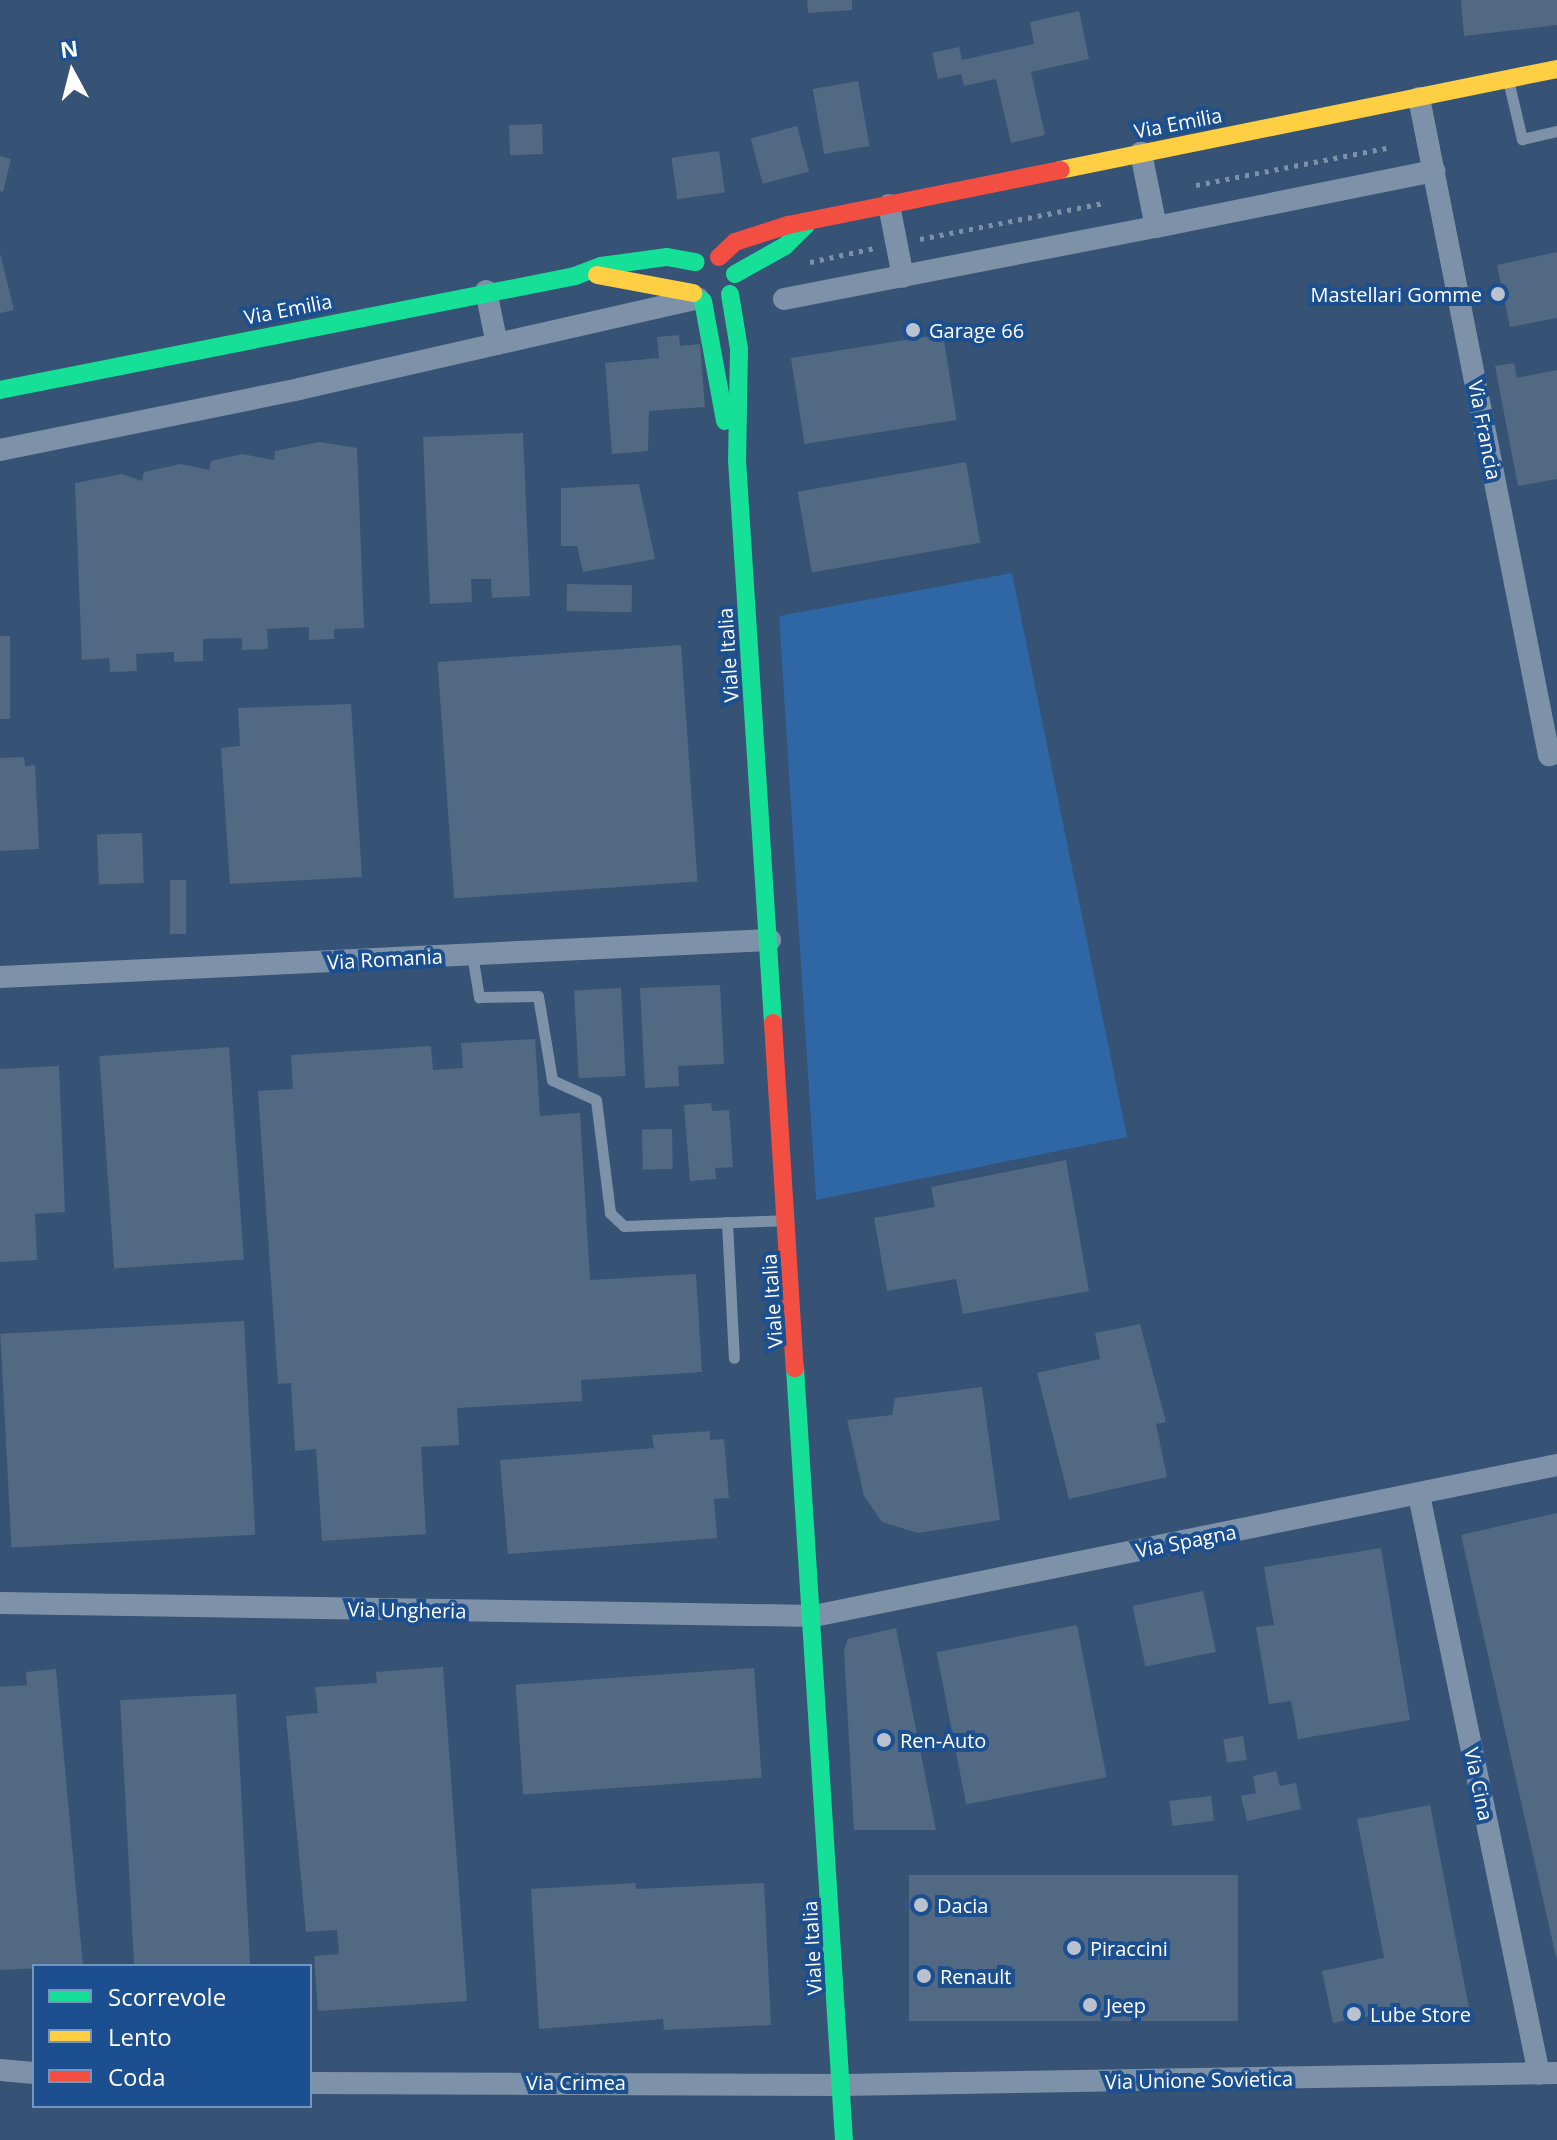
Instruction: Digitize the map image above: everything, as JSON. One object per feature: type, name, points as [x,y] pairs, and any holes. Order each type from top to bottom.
[{"type":"street","name":"Via Emilia","points":[[0,390],[585,273],[601,266],[667,257],[696,262],[719,257],[735,242],[807,223],[1557,69]]},
{"type":"street","name":"Via Francia","points":[[1419,98],[1549,755],[1557,753]]},
{"type":"street","points":[[1141,153],[1156,227]]},
{"type":"street","points":[[784,299],[1434,171]]},
{"type":"street","points":[[889,205],[903,277]]},
{"type":"street","points":[[730,294],[735,274],[785,246],[807,223]]},
{"type":"street","points":[[719,257],[735,274]]},
{"type":"street","points":[[0,450],[497,344],[698,297],[689,274],[696,262]]},
{"type":"street","name":"Via Emilia","points":[[585,273],[717,302],[730,294]]},
{"type":"street","points":[[486,291],[497,344]]},
{"type":"street","name":"Viale Italia","points":[[730,294],[739,349],[737,460],[789,1220],[844,2140]]},
{"type":"street","name":"Viale Italia","points":[[698,297],[737,460]]},
{"type":"street","name":"Via Romania","points":[[0,977],[770,940]]},
{"type":"street","name":"Via Spagna","points":[[814,1616],[1557,1465]]},
{"type":"street","name":"Via Cina","points":[[1419,1495],[1548,2074]]},
{"type":"street","name":"Via Ungheria","points":[[0,1603],[814,1616]]},
{"type":"street","points":[[0,2070],[32,2073]]},
{"type":"street","name":"Via Unione Sovietica","points":[[842,2085],[1548,2074]]},
{"type":"street","name":"Via Crimea","points":[[312,2083],[842,2085]]},
{"type":"lane","points":[[1508,79],[1522,139],[1557,131]]},
{"type":"lane","points":[[472,954],[479,997],[538,996],[552,1080],[596,1100],[610,1213],[624,1226],[789,1220]]},
{"type":"lane","points":[[727,1222],[734,1358]]},
{"type":"path","points":[[1196,185],[1386,148]]},
{"type":"path","points":[[915,240],[1104,203]]},
{"type":"shaded area","points":[[1012,573],[1127,1137],[816,1200],[779,616]]},
{"type":"building","points":[[807,0],[852,0],[852,10],[808,13]]},
{"type":"building","points":[[1461,0],[1557,0],[1557,25],[1464,36]]},
{"type":"building","points":[[1079,11],[1089,59],[1031,72],[1045,135],[1011,143],[996,79],[964,86],[961,74],[938,79],[932,53],[959,47],[962,60],[1034,44],[1030,22]]},
{"type":"building","points":[[858,81],[869,146],[824,154],[813,89]]},
{"type":"building","points":[[542,124],[543,154],[510,155],[509,125]]},
{"type":"building","points":[[797,126],[809,171],[763,184],[751,138]]},
{"type":"building","points":[[719,151],[725,193],[677,199],[671,158]]},
{"type":"building","points":[[0,156],[11,159],[3,192],[0,191]]},
{"type":"building","points":[[1557,252],[1557,318],[1510,327],[1497,265]]},
{"type":"building","points":[[0,253],[14,310],[0,313]]},
{"type":"building","points":[[943,334],[957,420],[805,444],[791,358]]},
{"type":"building","points":[[679,335],[680,346],[700,344],[705,407],[649,411],[648,451],[612,454],[605,363],[659,358],[657,337]]},
{"type":"building","points":[[1514,363],[1517,378],[1557,370],[1557,479],[1518,486],[1495,366]]},
{"type":"building","points":[[523,433],[530,596],[492,598],[491,579],[471,579],[472,602],[430,604],[423,437]]},
{"type":"building","points":[[319,442],[357,448],[364,628],[334,629],[334,639],[309,640],[309,627],[267,629],[268,649],[242,650],[242,638],[203,639],[203,661],[174,662],[174,652],[136,654],[137,671],[110,672],[109,658],[82,660],[75,483],[122,474],[142,481],[144,472],[181,464],[209,470],[211,461],[242,454],[274,460],[275,451]]},
{"type":"building","points":[[966,462],[980,543],[812,572],[798,492]]},
{"type":"building","points":[[639,484],[655,559],[583,572],[577,546],[561,546],[561,488]]},
{"type":"building","points":[[567,584],[632,585],[632,612],[567,611]]},
{"type":"building","points":[[0,636],[10,636],[10,719],[0,719]]},
{"type":"building","points":[[681,645],[698,881],[454,898],[438,662]]},
{"type":"building","points":[[351,704],[362,877],[230,884],[221,748],[240,746],[238,708]]},
{"type":"building","points":[[24,757],[25,766],[35,765],[39,849],[0,851],[0,758]]},
{"type":"building","points":[[142,833],[144,883],[99,885],[97,835]]},
{"type":"building","points":[[170,880],[186,880],[186,934],[170,934]]},
{"type":"building","points":[[720,985],[724,1064],[678,1066],[679,1086],[645,1088],[640,988]]},
{"type":"building","points":[[621,988],[626,1076],[579,1078],[574,990]]},
{"type":"building","points":[[535,1039],[540,1116],[580,1113],[590,1280],[696,1274],[702,1372],[581,1380],[582,1401],[457,1408],[459,1445],[421,1447],[426,1534],[322,1541],[316,1449],[295,1451],[291,1383],[278,1384],[258,1091],[293,1089],[291,1055],[431,1046],[433,1070],[463,1068],[461,1043]]},
{"type":"building","points":[[229,1047],[244,1259],[114,1269],[99,1056]]},
{"type":"building","points":[[59,1066],[65,1212],[35,1214],[37,1260],[0,1262],[0,1069]]},
{"type":"building","points":[[711,1103],[712,1111],[729,1110],[733,1167],[715,1168],[716,1179],[690,1181],[684,1105]]},
{"type":"building","points":[[672,1129],[673,1169],[643,1170],[642,1130]]},
{"type":"building","points":[[1066,1160],[1089,1291],[963,1314],[956,1279],[887,1291],[874,1218],[935,1207],[931,1187]]},
{"type":"building","points":[[244,1321],[255,1535],[12,1547],[0,1334]]},
{"type":"building","points":[[1140,1324],[1166,1422],[1156,1424],[1167,1477],[1069,1499],[1037,1373],[1100,1359],[1095,1333]]},
{"type":"building","points":[[982,1387],[1000,1520],[918,1533],[882,1522],[864,1496],[847,1420],[892,1415],[895,1398]]},
{"type":"building","points":[[710,1431],[710,1440],[724,1439],[729,1498],[714,1499],[717,1538],[508,1554],[500,1460],[654,1448],[652,1435]]},
{"type":"building","points":[[1557,1513],[1557,1957],[1556,1957],[1461,1535]]},
{"type":"building","points":[[1381,1548],[1410,1720],[1298,1739],[1291,1701],[1269,1704],[1256,1627],[1274,1625],[1264,1567]]},
{"type":"building","points":[[1203,1591],[1216,1652],[1145,1667],[1133,1606]]},
{"type":"building","points":[[1077,1625],[1107,1777],[966,1804],[937,1652]]},
{"type":"building","name":"Ren-Auto","points":[[896,1628],[936,1830],[854,1830],[844,1650],[848,1639]]},
{"type":"building","points":[[443,1667],[467,2001],[318,2011],[314,1956],[339,1954],[337,1930],[306,1932],[286,1716],[318,1713],[315,1687],[377,1683],[376,1672]]},
{"type":"building","points":[[754,1668],[762,1778],[523,1794],[516,1685]]},
{"type":"building","points":[[56,1669],[83,1964],[32,1964],[32,1968],[0,1970],[0,1687],[27,1685],[26,1672]]},
{"type":"building","points":[[236,1694],[250,1964],[134,1964],[120,1700]]},
{"type":"building","points":[[1243,1736],[1247,1760],[1227,1763],[1223,1739]]},
{"type":"building","points":[[1276,1771],[1280,1786],[1296,1783],[1301,1809],[1247,1821],[1241,1796],[1256,1793],[1253,1776]]},
{"type":"building","points":[[1211,1796],[1214,1821],[1172,1826],[1169,1801]]},
{"type":"building","points":[[1430,1805],[1470,2013],[1408,2026],[1405,2009],[1333,2023],[1322,1971],[1384,1958],[1357,1819]]},
{"type":"building","name":"Piraccini","points":[[909,1875],[1238,1875],[1238,2021],[909,2021]]},
{"type":"building","points":[[635,1883],[636,1889],[764,1883],[771,2025],[664,2030],[663,2019],[539,2029],[531,1889]]},
{"type":"traffic: fast","points":[[735,274],[785,246],[806,225]]},
{"type":"traffic: fast","points":[[0,390],[575,276],[601,266],[667,257],[696,262]]},
{"type":"traffic: fast","points":[[730,294],[739,349],[737,460],[773,1023]]},
{"type":"traffic: fast","points":[[703,301],[725,421]]},
{"type":"traffic: fast","points":[[795,1368],[844,2140]]},
{"type":"traffic: slow","points":[[1060,170],[1557,69]]},
{"type":"traffic: slow","points":[[597,275],[693,293]]},
{"type":"traffic: jam","points":[[719,257],[735,242],[788,225],[1060,170]]},
{"type":"traffic: jam","points":[[773,1023],[795,1368]]},
{"type":"place","name":"Mastellari Gomme","points":[[1498,294]]},
{"type":"place","name":"Garage 66","points":[[913,330]]},
{"type":"place","name":"Ren-Auto","points":[[884,1740]]},
{"type":"place","name":"Dacia","points":[[921,1905]]},
{"type":"place","name":"Piraccini","points":[[1074,1948]]},
{"type":"place","name":"Renault","points":[[924,1976]]},
{"type":"place","name":"Jeep","points":[[1090,2005]]},
{"type":"place","name":"Lube Store","points":[[1354,2014]]}]
